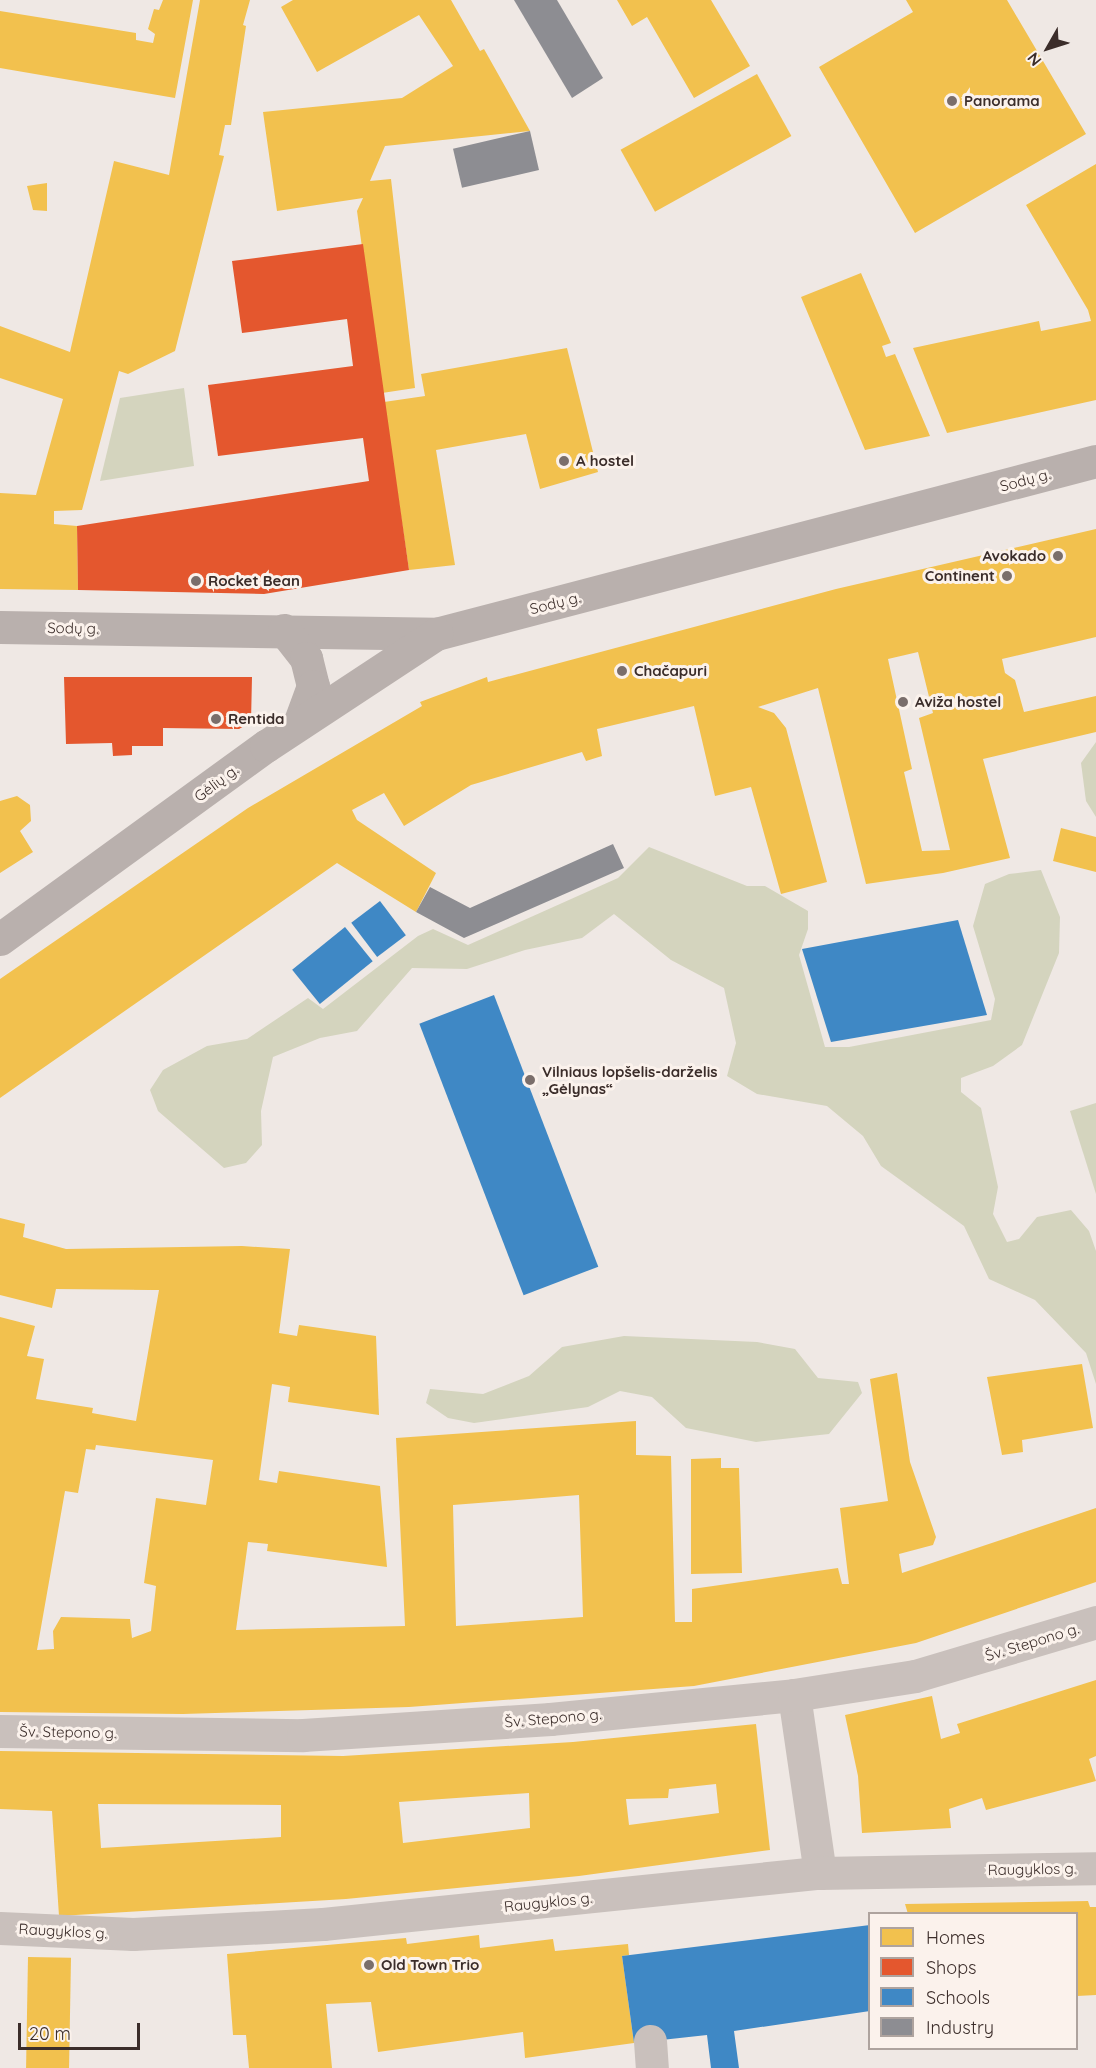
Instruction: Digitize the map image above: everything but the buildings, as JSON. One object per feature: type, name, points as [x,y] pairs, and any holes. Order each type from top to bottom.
[{"type":"main road","name":"Sodų g.","points":[[0,627],[436,633],[1096,461]]},
{"type":"main road","points":[[284,630],[306,658],[312,686],[299,724]]},
{"type":"main road","name":"Gėlių g.","points":[[0,939],[299,724],[436,633]]},
{"type":"street","name":"Šv. Stepono g.","points":[[0,1731],[303,1735],[550,1719],[794,1695],[915,1676],[1096,1622]]},
{"type":"street","points":[[794,1695],[820,1873]]},
{"type":"street","name":"Raugyklos g.","points":[[0,1928],[132,1934],[323,1924],[820,1873],[1096,1868]]},
{"type":"green space","points":[[184,388],[194,466],[100,481],[120,398]]},
{"type":"green space","points":[[1096,742],[1096,817],[1086,801],[1081,763]]},
{"type":"green space","points":[[649,847],[747,886],[765,886],[808,911],[808,929],[799,955],[825,1047],[849,1047],[991,1020],[995,999],[973,926],[985,884],[1009,874],[1041,870],[1060,917],[1059,953],[1022,1045],[993,1066],[961,1078],[961,1092],[981,1108],[998,1187],[993,1214],[1007,1242],[1019,1239],[1037,1217],[1071,1210],[1089,1231],[1096,1251],[1096,1384],[1086,1353],[1035,1300],[989,1279],[964,1226],[881,1166],[863,1136],[827,1106],[757,1094],[727,1076],[736,1043],[724,988],[671,960],[614,914],[582,938],[525,950],[467,969],[412,968],[357,1031],[320,1038],[273,1057],[261,1111],[262,1145],[246,1163],[224,1168],[158,1111],[150,1090],[163,1070],[207,1046],[247,1039],[308,998],[323,1009],[418,936],[433,929],[468,945],[618,878]]},
{"type":"green space","points":[[1096,1103],[1096,1194],[1070,1111]]},
{"type":"green space","points":[[624,1336],[757,1342],[795,1349],[818,1378],[858,1382],[862,1393],[829,1434],[756,1442],[686,1428],[652,1397],[620,1391],[588,1407],[474,1423],[448,1418],[426,1403],[430,1389],[483,1394],[529,1376],[562,1347]]},
{"type":"place","name":"Panorama","points":[[952,101]]},
{"type":"place","name":"A hostel","points":[[564,461]]},
{"type":"place","name":"Avokado","points":[[1058,556]]},
{"type":"place","name":"Continent","points":[[1007,576]]},
{"type":"place","name":"Rocket Bean","points":[[196,581]]},
{"type":"place","name":"Chačapuri","points":[[622,671]]},
{"type":"place","name":"Aviža hostel","points":[[903,702]]},
{"type":"place","name":"Rentida","points":[[216,719]]},
{"type":"place","name":"Vilniaus lopšelis-darželis „Gėlynas“","points":[[530,1080]]},
{"type":"place","name":"Old Town Trio","points":[[369,1965]]}]
